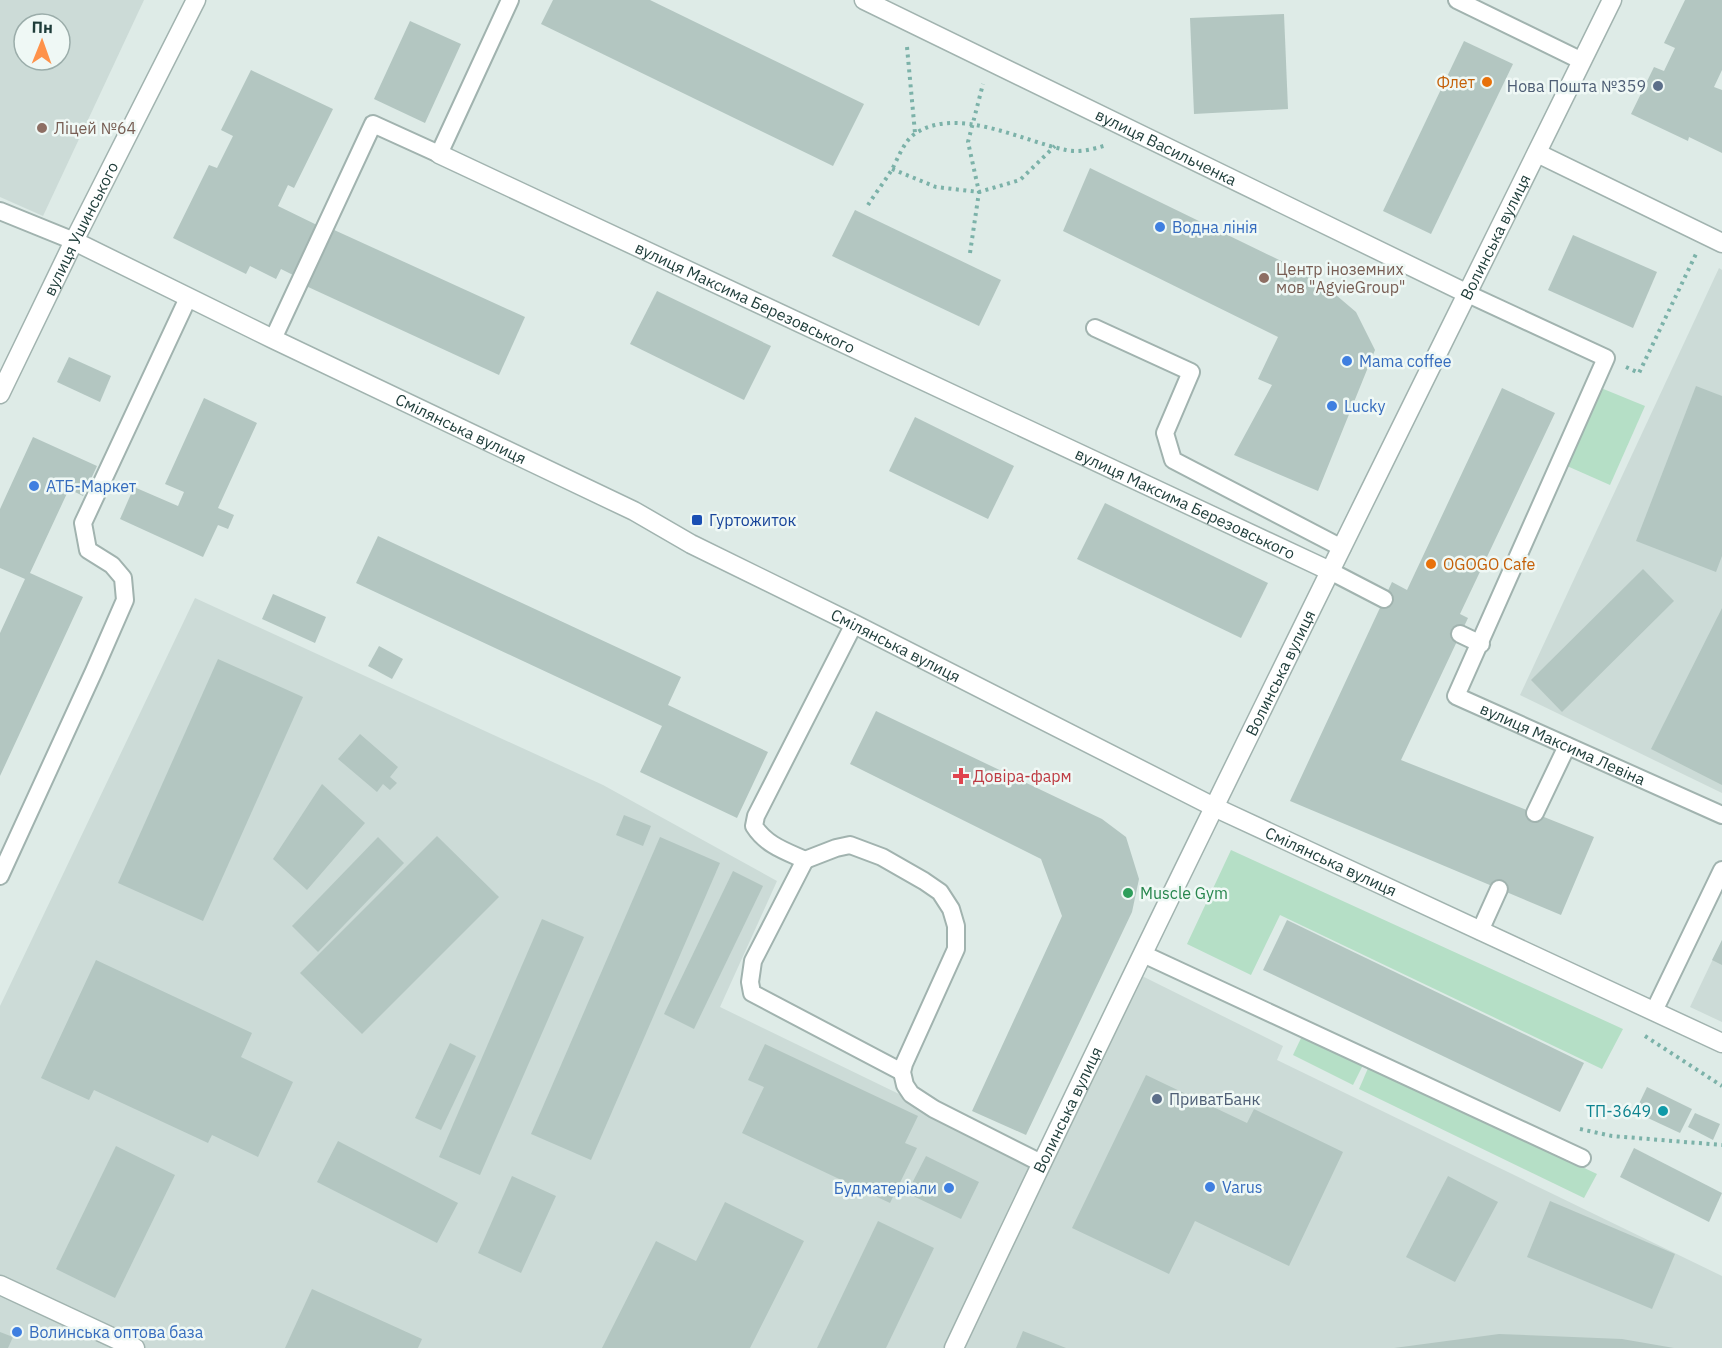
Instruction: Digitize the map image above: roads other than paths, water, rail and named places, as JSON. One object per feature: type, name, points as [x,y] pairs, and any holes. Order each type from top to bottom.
[{"type":"street","name":"вулиця Ушинського","points":[[0,394],[74,241],[196,0]]},
{"type":"street","name":"вулиця Васильченка","points":[[864,0],[1468,294]]},
{"type":"street","name":"Волинська вулиця","points":[[954,1348],[1214,807],[1612,0]]},
{"type":"street","points":[[1537,153],[1722,243]]},
{"type":"street","name":"вулиця Максима Березовського","points":[[439,154],[1330,572]]},
{"type":"street","name":"Смілянська вулиця","points":[[74,241],[273,339],[634,511],[691,544],[1214,807],[1722,1043]]},
{"type":"street","points":[[0,1285],[135,1348]]},
{"type":"lane","points":[[439,154],[510,0]]},
{"type":"lane","points":[[1457,0],[1582,61]]},
{"type":"lane","name":"вулиця Максима Березовського","points":[[273,339],[373,124],[439,154]]},
{"type":"lane","points":[[0,211],[74,241]]},
{"type":"lane","points":[[1460,634],[1481,644],[1606,358],[1468,294]]},
{"type":"lane","points":[[0,876],[125,600],[123,578],[112,565],[88,550],[83,523],[189,298]]},
{"type":"lane","points":[[1095,328],[1191,372],[1165,433],[1173,460],[1342,548]]},
{"type":"lane","points":[[1330,572],[1384,599]]},
{"type":"lane","points":[[805,860],[771,845],[754,826],[756,816],[854,624]]},
{"type":"lane","name":"вулиця Максима Левіна","points":[[1481,644],[1456,696],[1722,815]]},
{"type":"lane","points":[[1535,813],[1567,746]]},
{"type":"lane","points":[[902,1072],[752,993],[750,982],[753,961],[805,860],[836,848],[850,845],[882,857],[924,881],[940,892],[951,909],[956,926],[956,949],[913,1039],[902,1072],[905,1085],[911,1094],[934,1109],[1041,1163]]},
{"type":"lane","points":[[1654,1011],[1722,870]]},
{"type":"lane","points":[[1480,931],[1499,889]]},
{"type":"lane","points":[[1143,954],[1582,1158]]},
{"type":"place","name":"Флет","points":[[1487,82]]},
{"type":"place","name":"Нова Пошта №359","points":[[1658,86]]},
{"type":"place","name":"Ліцей №64","points":[[42,128]]},
{"type":"place","name":"Водна лінія","points":[[1160,227]]},
{"type":"place","name":"Центр іноземних мов \"AgvieGroup\"","points":[[1264,278]]},
{"type":"place","name":"Mama coffee","points":[[1347,361]]},
{"type":"place","name":"Lucky","points":[[1332,406]]},
{"type":"place","name":"АТБ-Маркет","points":[[34,486]]},
{"type":"place","name":"Гуртожиток","points":[[697,520]]},
{"type":"place","name":"OGOGO Cafe","points":[[1431,564]]},
{"type":"place","name":"Довіра-фарм","points":[[961,776]]},
{"type":"place","name":"Muscle Gym","points":[[1128,893]]},
{"type":"place","name":"ПриватБанк","points":[[1157,1099]]},
{"type":"place","name":"ТП-3649","points":[[1663,1111]]},
{"type":"place","name":"Varus","points":[[1210,1187]]},
{"type":"place","name":"Будматеріали","points":[[949,1188]]},
{"type":"place","name":"Волинська оптова база","points":[[17,1332]]}]
